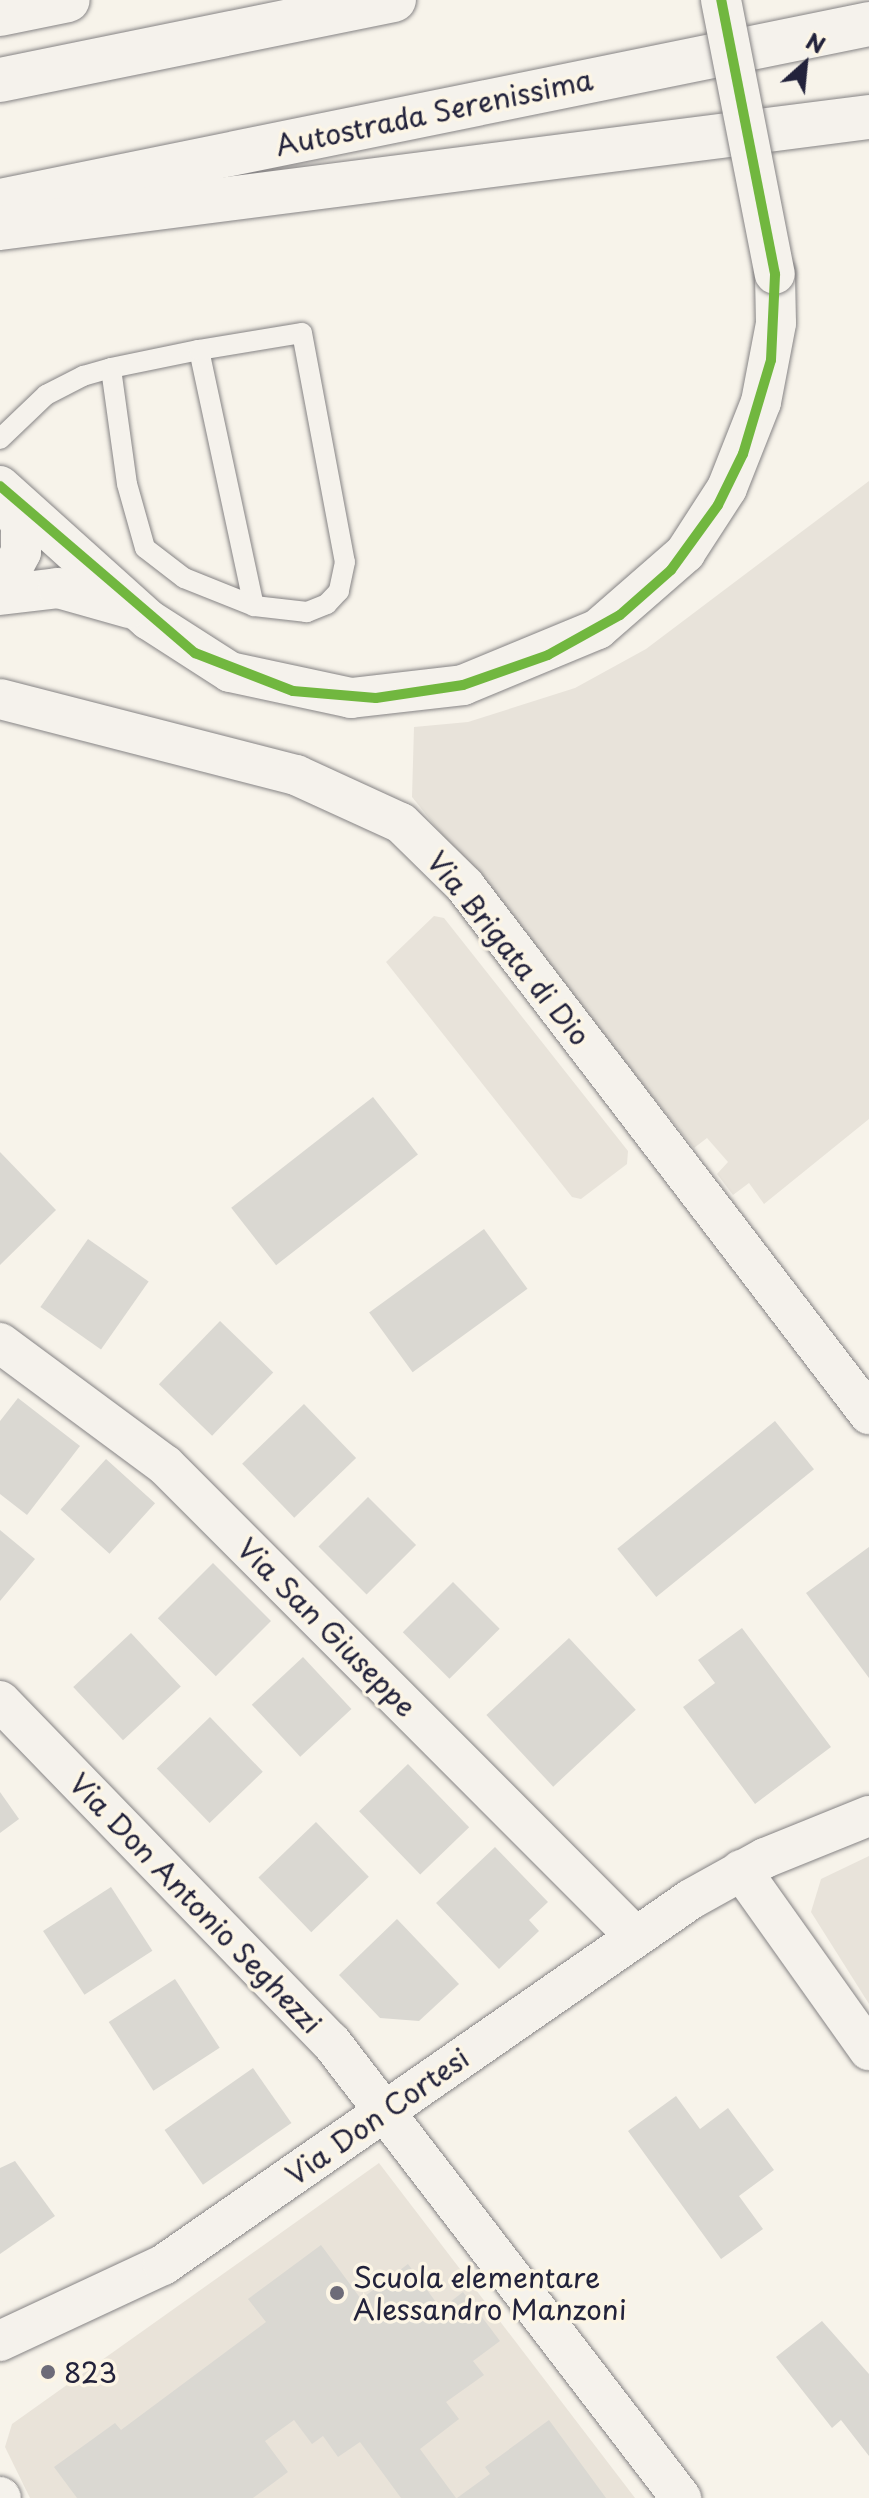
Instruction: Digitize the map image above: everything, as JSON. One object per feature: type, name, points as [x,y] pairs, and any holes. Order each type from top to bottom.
[{"type":"highway","points":[[0,14],[68,0]]},
{"type":"highway","points":[[0,80],[394,0]]},
{"type":"highway","name":"Autostrada Serenissima","points":[[0,201],[869,24]]},
{"type":"highway","points":[[0,228],[869,117]]},
{"type":"street","points":[[0,487],[140,612],[246,678],[351,698],[463,685],[574,643],[671,570],[723,497],[768,375],[775,274],[721,0]]},
{"type":"street","points":[[0,487],[21,526],[21,552],[0,593]]},
{"type":"street","points":[[0,593],[58,588],[140,612]]},
{"type":"street","name":"Via Brigata di Dio","points":[[0,699],[296,775],[401,823],[465,886],[869,1414]]},
{"type":"street","name":"Via San Giuseppe","points":[[0,1343],[165,1465],[634,1935]]},
{"type":"street","name":"Via Don Antonio Seghezzi","points":[[0,1701],[315,2024],[681,2498]]},
{"type":"street","name":"Via Don Cortesi","points":[[0,2341],[163,2265],[634,1935],[741,1870],[869,1816]]},
{"type":"street","points":[[741,1870],[869,2050]]},
{"type":"lane","points":[[0,439],[46,395],[111,368],[302,333],[344,576],[327,604],[307,612],[254,606],[184,578],[145,548],[129,496],[111,368]]},
{"type":"lane","points":[[199,350],[254,606]]},
{"type":"shaded area","points":[[869,481],[869,1119],[764,1204],[749,1183],[733,1195],[717,1174],[728,1162],[707,1138],[694,1148],[412,797],[414,727],[468,722],[575,688],[646,649]]},
{"type":"shaded area","points":[[434,916],[444,918],[628,1151],[627,1164],[581,1199],[572,1197],[386,962]]},
{"type":"shaded area","points":[[869,1856],[869,2004],[811,1912],[821,1879]]},
{"type":"shaded area","name":"Scuola elementare Alessandro Manzoni","points":[[379,2163],[635,2498],[30,2498],[5,2447],[12,2424]]},
{"type":"building","points":[[373,1097],[418,1155],[276,1265],[231,1208]]},
{"type":"building","points":[[0,1152],[56,1210],[0,1265]]},
{"type":"building","points":[[484,1229],[527,1289],[413,1372],[369,1312]]},
{"type":"building","points":[[88,1239],[149,1281],[101,1349],[40,1307]]},
{"type":"building","points":[[220,1321],[273,1372],[212,1436],[159,1384]]},
{"type":"building","points":[[18,1398],[80,1446],[27,1515],[0,1494],[0,1421]]},
{"type":"building","points":[[304,1404],[356,1458],[294,1518],[242,1464]]},
{"type":"building","points":[[775,1421],[814,1469],[656,1597],[617,1549]]},
{"type":"building","points":[[106,1459],[155,1503],[110,1554],[60,1510]]},
{"type":"building","points":[[368,1497],[416,1545],[367,1595],[319,1546]]},
{"type":"building","points":[[0,1530],[35,1559],[0,1601]]},
{"type":"building","points":[[869,1547],[869,1678],[806,1593]]},
{"type":"building","points":[[213,1563],[271,1621],[216,1676],[158,1618]]},
{"type":"building","points":[[453,1582],[500,1629],[449,1679],[403,1632]]},
{"type":"building","points":[[742,1628],[831,1747],[755,1804],[683,1707],[715,1683],[698,1660]]},
{"type":"building","points":[[131,1633],[181,1686],[123,1740],[73,1687]]},
{"type":"building","points":[[569,1638],[636,1710],[553,1787],[486,1715]]},
{"type":"building","points":[[303,1657],[351,1709],[300,1757],[252,1705]]},
{"type":"building","points":[[210,1717],[263,1772],[210,1823],[157,1768]]},
{"type":"building","points":[[408,1764],[469,1827],[420,1875],[359,1811]]},
{"type":"building","points":[[0,1792],[19,1819],[0,1833]]},
{"type":"building","points":[[316,1822],[369,1877],[311,1932],[258,1878]]},
{"type":"building","points":[[495,1847],[548,1902],[529,1920],[539,1931],[499,1969],[436,1903]]},
{"type":"building","points":[[111,1887],[152,1951],[84,1995],[43,1931]]},
{"type":"building","points":[[397,1919],[459,1984],[419,2021],[380,2018],[339,1975]]},
{"type":"building","points":[[175,1979],[220,2048],[153,2091],[109,2022]]},
{"type":"building","points":[[253,2068],[291,2123],[203,2185],[165,2130]]},
{"type":"building","points":[[676,2096],[700,2129],[728,2108],[774,2170],[739,2196],[763,2229],[721,2259],[628,2131]]},
{"type":"building","points":[[15,2161],[55,2216],[0,2254],[0,2168]]},
{"type":"building","points":[[321,2245],[361,2299],[408,2264],[441,2309],[463,2292],[500,2341],[473,2361],[484,2375],[446,2402],[459,2419],[420,2449],[456,2498],[401,2498],[360,2442],[338,2457],[323,2436],[312,2444],[294,2420],[265,2441],[288,2472],[253,2498],[77,2498],[54,2467],[115,2423],[121,2430],[266,2322],[248,2299]]},
{"type":"building","points":[[822,2321],[869,2374],[869,2456],[841,2420],[832,2428],[776,2357]]},
{"type":"building","points":[[549,2420],[606,2498],[457,2498],[490,2474],[485,2467]]},
{"type":"transit line","points":[[0,486],[195,653],[293,691],[376,698],[463,685],[548,655],[620,615],[671,570],[718,505],[743,454],[771,360],[775,274],[721,0]]},
{"type":"place","name":"Scuola elementare Alessandro Manzoni","points":[[337,2293]]},
{"type":"place","name":"823","points":[[48,2372]]}]
